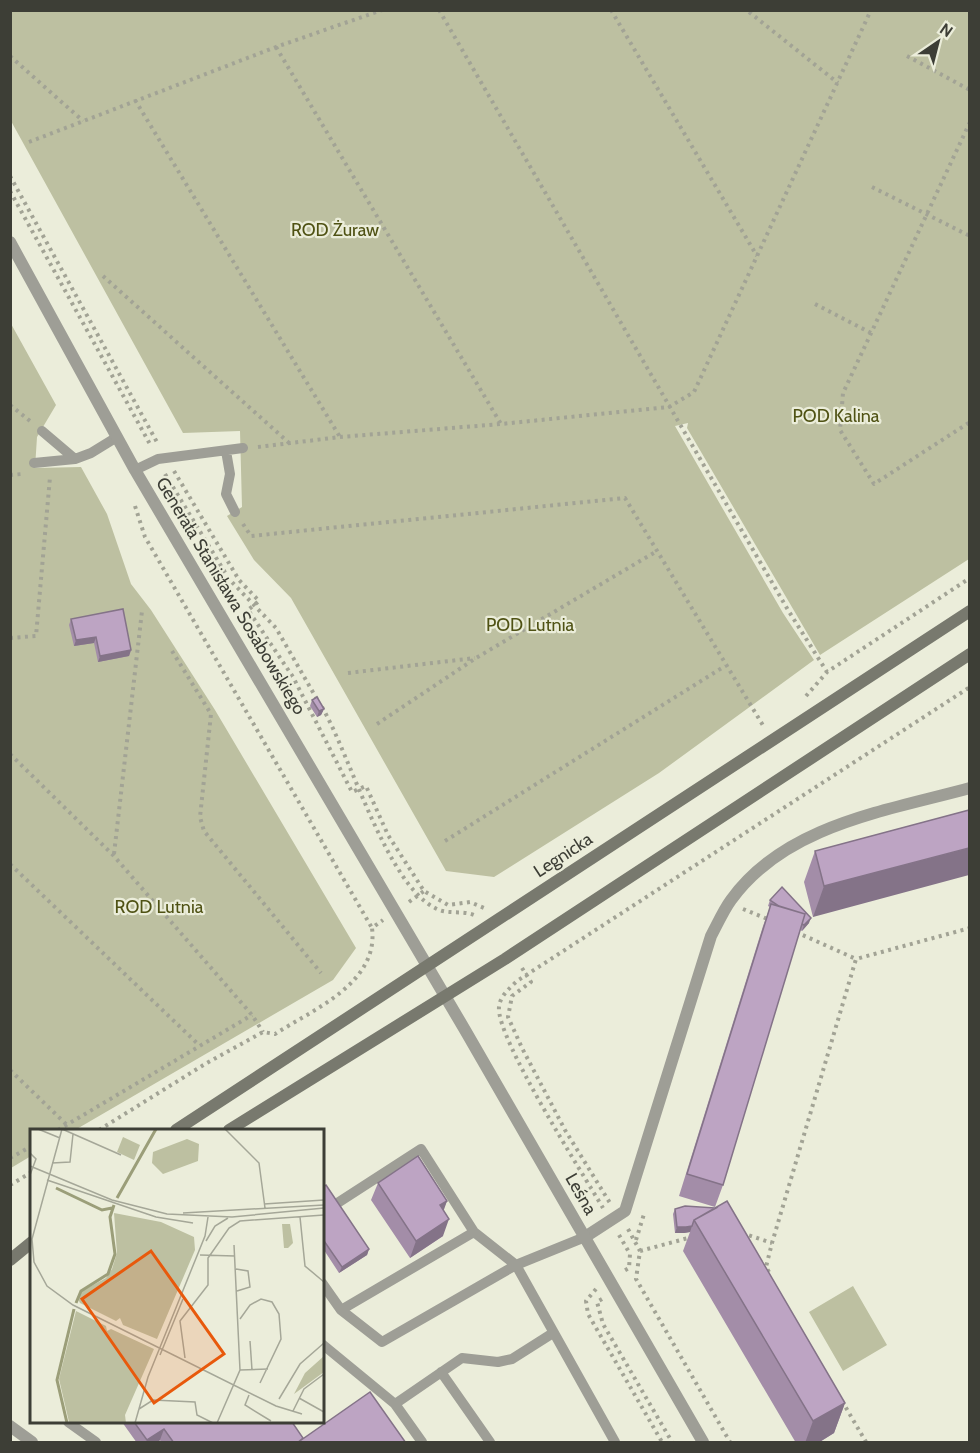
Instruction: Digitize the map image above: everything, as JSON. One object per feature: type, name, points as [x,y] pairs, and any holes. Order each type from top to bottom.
[{"type":"main road","name":"Legnicka","points":[[179,1129],[969,610]]},
{"type":"main road","points":[[232,1129],[446,997],[969,654]]},
{"type":"main road","points":[[10,1262],[30,1244]]},
{"type":"main road","points":[[10,1262],[30,1252]]},
{"type":"street","name":"Generała Stanisława Sosabowskiego","points":[[10,242],[135,470],[427,965]]},
{"type":"street","points":[[585,1237],[625,1210],[711,936],[731,900],[754,875],[789,848],[826,828],[969,788]]},
{"type":"street","name":"Leśna","points":[[427,965],[703,1443]]},
{"type":"street","points":[[10,1426],[32,1443]]},
{"type":"lane","points":[[42,431],[75,459]]},
{"type":"lane","points":[[32,468],[75,459],[91,453],[117,436]]},
{"type":"lane","points":[[135,470],[162,458],[243,448]]},
{"type":"lane","points":[[226,451],[230,474],[226,494],[235,512]]},
{"type":"lane","points":[[324,1212],[421,1149],[474,1232],[516,1265],[615,1443]]},
{"type":"lane","points":[[341,1310],[474,1232]]},
{"type":"lane","points":[[324,1286],[341,1310],[382,1342],[516,1265],[585,1237]]},
{"type":"lane","points":[[395,1404],[462,1358],[498,1362],[512,1359],[553,1333]]},
{"type":"lane","points":[[324,1346],[395,1404],[422,1443]]},
{"type":"lane","points":[[441,1372],[490,1443]]},
{"type":"lane","points":[[69,1423],[96,1443]]},
{"type":"path","points":[[30,142],[276,47],[382,10]]},
{"type":"path","points":[[440,10],[669,407],[827,672]]},
{"type":"path","points":[[611,10],[757,256]]},
{"type":"path","points":[[243,448],[340,436],[501,424],[669,407],[694,392],[871,10]]},
{"type":"path","points":[[749,12],[838,83]]},
{"type":"path","points":[[276,47],[501,424]]},
{"type":"path","points":[[10,56],[83,121]]},
{"type":"path","points":[[907,56],[969,90]]},
{"type":"path","points":[[135,100],[340,436]]},
{"type":"path","points":[[969,122],[843,393],[840,430],[874,484],[969,422]]},
{"type":"path","points":[[10,176],[128,391],[162,458],[180,501],[229,579],[276,628],[334,728],[384,846],[418,896],[443,911],[467,912],[475,916]]},
{"type":"path","points":[[872,187],[969,236]]},
{"type":"path","points":[[10,191],[122,394],[238,580],[259,601],[248,610],[293,677],[352,792],[366,786],[388,836],[424,891],[448,904],[479,904],[494,921]]},
{"type":"path","points":[[103,276],[289,444]]},
{"type":"path","points":[[815,304],[871,333]]},
{"type":"path","points":[[100,406],[128,391]]},
{"type":"path","points":[[10,405],[42,431]]},
{"type":"path","points":[[10,475],[32,468]]},
{"type":"path","points":[[10,638],[36,636],[50,472]]},
{"type":"path","points":[[235,512],[251,536],[625,498],[764,727]]},
{"type":"path","points":[[102,1129],[205,1064],[263,1032],[275,1034],[345,989],[368,964],[372,951],[372,928],[145,537],[132,499]]},
{"type":"path","points":[[377,724],[476,658],[657,551]]},
{"type":"path","points":[[113,855],[142,611]]},
{"type":"path","points":[[172,651],[211,714],[200,817],[204,831],[321,973]]},
{"type":"path","points":[[348,673],[476,658]]},
{"type":"path","points":[[445,841],[725,666]]},
{"type":"path","points":[[498,1009],[501,998],[517,981],[969,687]]},
{"type":"path","points":[[10,754],[113,855],[252,1015],[263,1032]]},
{"type":"path","points":[[10,864],[199,1045]]},
{"type":"path","points":[[372,928],[424,891]]},
{"type":"path","points":[[738,917],[750,901]]},
{"type":"path","points":[[743,909],[774,922]]},
{"type":"path","points":[[794,931],[856,959],[969,928]]},
{"type":"path","points":[[514,953],[531,982],[512,996],[508,1017],[560,1120],[585,1162]]},
{"type":"path","points":[[772,1277],[766,1267],[772,1243],[856,959]]},
{"type":"path","points":[[61,1129],[252,1015]]},
{"type":"path","points":[[10,1070],[67,1125]]},
{"type":"path","points":[[10,1158],[30,1147]]},
{"type":"path","points":[[10,1185],[30,1173]]},
{"type":"path","points":[[646,1206],[636,1240],[640,1251],[636,1279],[730,1443]]},
{"type":"path","points":[[735,1231],[772,1243]]},
{"type":"path","points":[[640,1251],[694,1236]]},
{"type":"path","points":[[636,1279],[597,1302],[597,1308],[672,1443]]},
{"type":"path","points":[[836,1391],[866,1443]]},
{"type":"green space","points":[[10,11],[969,11],[969,559],[820,655],[687,428],[688,423],[675,426],[783,613],[814,660],[659,773],[494,877],[446,871],[291,598],[254,560],[227,516],[242,507],[240,431],[183,433],[11,121]]},
{"type":"green space","name":"ROD Lutnia","points":[[10,322],[56,405],[37,437],[35,468],[81,467],[107,514],[131,584],[151,610],[215,710],[356,948],[333,980],[77,1129],[30,1129],[30,1157],[11,1168]]},
{"type":"green space","points":[[853,1286],[887,1345],[843,1371],[809,1312]]},
{"type":"building","points":[[123,609],[131,650],[100,656],[96,637],[76,640],[71,619]]},
{"type":"building","points":[[317,697],[324,709],[319,711],[312,700]]},
{"type":"building","points":[[969,810],[969,848],[824,886],[815,851]]},
{"type":"building","points":[[782,887],[811,918],[804,925],[802,924],[805,914],[779,906],[770,900]]},
{"type":"building","points":[[771,904],[805,914],[723,1185],[687,1174]]},
{"type":"building","points":[[418,1156],[447,1201],[440,1205],[449,1219],[416,1241],[378,1183]]},
{"type":"building","points":[[326,1185],[369,1249],[342,1267],[324,1241],[324,1186]]},
{"type":"building","points":[[727,1201],[845,1403],[813,1421],[694,1220]]},
{"type":"building","points":[[685,1206],[716,1208],[694,1220],[692,1226],[677,1227],[675,1209]]},
{"type":"building","points":[[370,1392],[406,1443],[297,1443]]},
{"type":"building","points":[[135,1423],[293,1423],[303,1438],[297,1443],[174,1443],[164,1429],[147,1440]]},
{"type":"park label","name":"ROD Żuraw","points":[[335,230]]},
{"type":"park label","name":"POD Kalina","points":[[836,416]]},
{"type":"park label","name":"POD Lutnia","points":[[530,625]]}]
